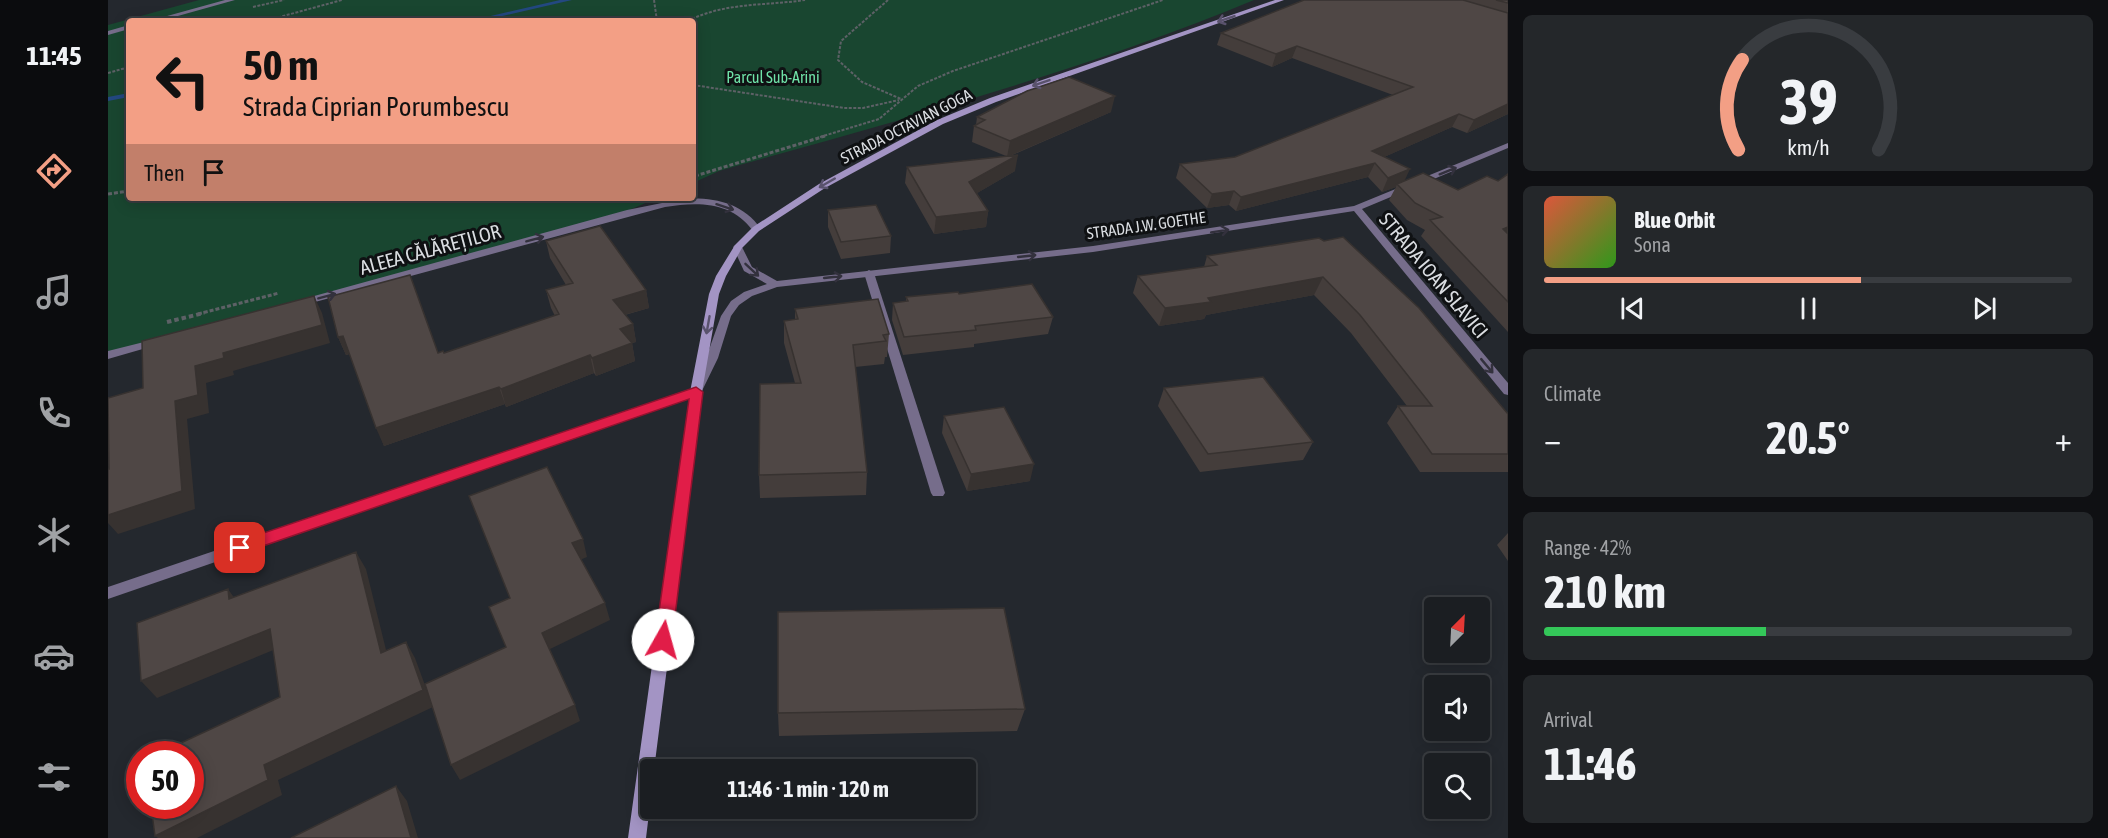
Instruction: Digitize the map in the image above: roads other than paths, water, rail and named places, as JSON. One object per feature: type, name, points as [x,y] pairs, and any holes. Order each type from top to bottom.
[{"type":"main road","name":"STRADA OCTAVIAN GOGA","points":[[637,838],[696,392],[714,294],[721,276],[738,247],[756,228],[822,186],[940,122],[993,100],[1281,0]]},
{"type":"street","points":[[163,18],[232,0]]},
{"type":"street","points":[[108,33],[126,28]]},
{"type":"street","name":"STRADA J.W. GOETHE","points":[[696,392],[712,358],[726,316],[735,303],[748,294],[775,284],[1117,246],[1356,208],[1508,145]]},
{"type":"street","name":"ALEEA CĂLĂREȚILOR","points":[[292,305],[604,221],[684,202],[709,202],[732,208],[744,215],[756,228]]},
{"type":"street","name":"STRADA IOAN SLAVICI","points":[[1356,208],[1508,391]]},
{"type":"street","points":[[738,247],[748,269],[775,284]]},
{"type":"street","points":[[869,273],[938,493]]},
{"type":"street","points":[[108,355],[166,339]]},
{"type":"street","points":[[108,593],[696,392]]},
{"type":"waterway","points":[[486,18],[569,0]]},
{"type":"waterway","points":[[108,99],[126,96]]},
{"type":"park label","name":"Parcul Sub-Arini","points":[[773,77]]}]
